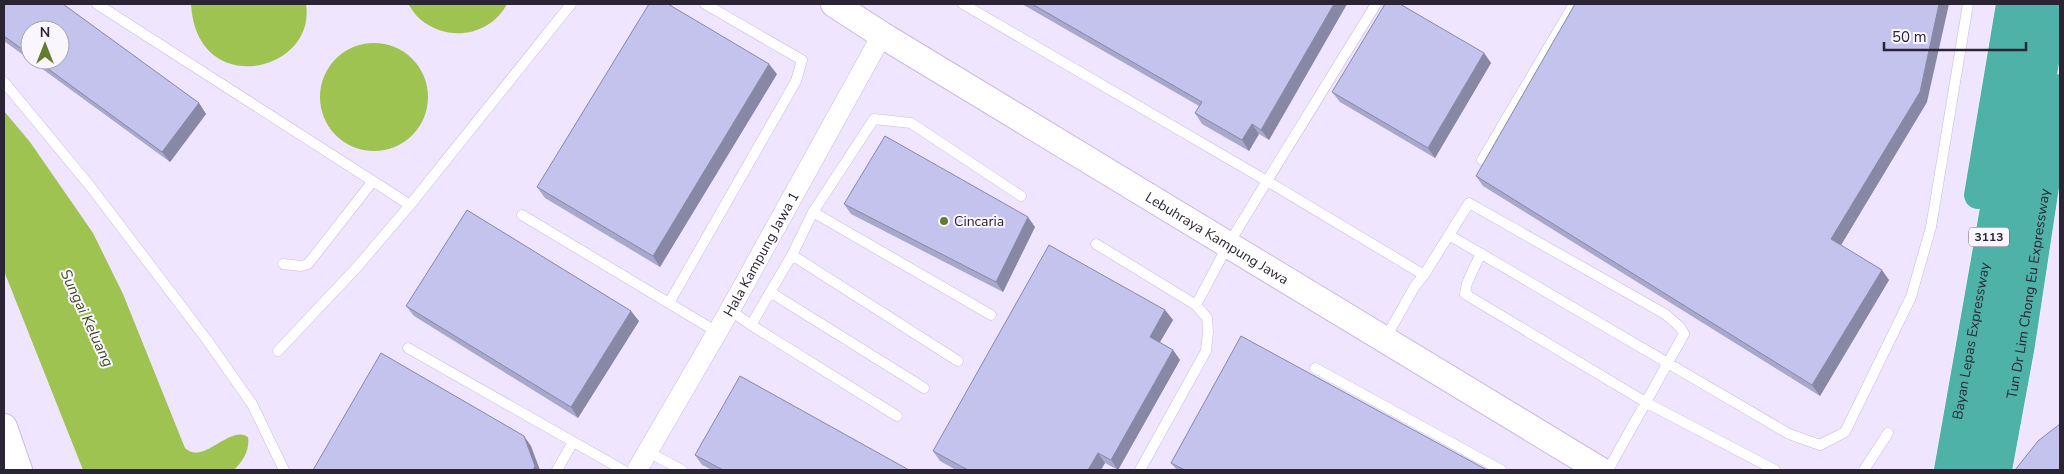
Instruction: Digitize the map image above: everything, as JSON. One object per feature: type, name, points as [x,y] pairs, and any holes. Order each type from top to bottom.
[{"type":"highway","name":"3113","points":[[1934,470],[2010,4]]},
{"type":"highway","name":"Bayan Lepas Expressway","points":[[1948,470],[2030,4]]},
{"type":"highway","name":"Bayan Lepas Expressway","points":[[1975,470],[2055,4]]},
{"type":"highway","name":"Tun Dr Lim Chong Eu Expressway","points":[[1998,470],[2021,345],[2060,88]]},
{"type":"street","name":"Lebuhraya Kampung Jawa","points":[[834,4],[882,36],[1600,470]]},
{"type":"street","name":"Hala Kampung Jawa 1","points":[[637,470],[730,310],[882,36]]},
{"type":"street","points":[[4,427],[19,470]]},
{"type":"lane","points":[[99,4],[410,205]]},
{"type":"lane","points":[[278,351],[358,266],[410,205],[571,4]]},
{"type":"lane","points":[[669,303],[796,81],[802,60],[705,4]]},
{"type":"lane","points":[[963,4],[1424,275]]},
{"type":"lane","points":[[1196,305],[1228,245],[1376,4]]},
{"type":"lane","points":[[1482,160],[1574,4]]},
{"type":"lane","points":[[1449,235],[1669,362],[1789,434],[1820,445],[1844,432],[1911,297],[1931,228],[1968,4]]},
{"type":"lane","points":[[4,82],[90,186],[207,340],[252,404],[284,470]]},
{"type":"lane","points":[[751,325],[792,255],[813,212],[874,120],[911,123],[1021,196]]},
{"type":"lane","points":[[283,264],[308,264],[373,181]]},
{"type":"lane","points":[[1384,340],[1414,286],[1424,275],[1469,203],[1665,314],[1680,327],[1684,334],[1608,470]]},
{"type":"lane","points":[[813,212],[991,315]]},
{"type":"lane","points":[[522,215],[717,332]]},
{"type":"lane","points":[[1096,244],[1196,305],[1207,318],[1206,352],[1140,470]]},
{"type":"lane","points":[[1481,253],[1467,283],[1465,294],[1647,403],[1775,470]]},
{"type":"lane","points":[[792,255],[958,361]]},
{"type":"lane","points":[[770,292],[924,388]]},
{"type":"lane","points":[[730,310],[897,416]]},
{"type":"lane","points":[[408,348],[623,470]]},
{"type":"lane","points":[[1315,368],[1501,470]]},
{"type":"lane","points":[[1864,470],[1888,433]]},
{"type":"lane","points":[[557,470],[573,442]]},
{"type":"lane","points":[[648,452],[682,470]]},
{"type":"water","points":[[191,4],[306,4],[304,28],[293,47],[276,60],[254,66],[232,64],[213,54],[198,34]]},
{"type":"water","points":[[408,4],[507,4],[500,15],[490,23],[479,29],[455,33],[431,27],[418,17]]},
{"type":"water","points":[[374,43],[395,47],[412,59],[424,76],[428,97],[424,118],[412,135],[395,147],[374,151],[353,147],[336,135],[324,118],[320,97],[324,76],[336,59],[353,47]]},
{"type":"water","name":"Sungai Keluang","points":[[4,111],[30,142],[93,233],[123,294],[185,448],[192,452],[200,452],[233,436],[241,434],[248,437],[245,455],[234,470],[83,470],[4,271]]},
{"type":"building","points":[[4,4],[63,4],[199,103],[162,152],[50,70],[70,70],[70,20],[20,20],[20,48],[4,36]]},
{"type":"building","points":[[649,4],[668,4],[769,64],[653,256],[537,187]]},
{"type":"building","points":[[1032,4],[1334,4],[1261,130],[1252,124],[1242,140],[1195,113],[1202,102]]},
{"type":"building","points":[[1385,4],[1400,4],[1484,53],[1428,148],[1332,92]]},
{"type":"building","points":[[1575,4],[1939,4],[1920,92],[1831,239],[1882,270],[1812,385],[1476,176]]},
{"type":"building","name":"Cincaria","points":[[885,136],[1028,217],[996,282],[844,204]]},
{"type":"building","points":[[467,210],[631,311],[571,407],[406,306]]},
{"type":"building","points":[[1049,245],[1165,310],[1150,337],[1173,350],[1111,460],[1098,453],[1088,470],[968,470],[933,451]]},
{"type":"building","points":[[1241,336],[1487,470],[1185,470],[1171,463]]},
{"type":"building","points":[[381,353],[524,436],[535,466],[533,470],[313,470]]},
{"type":"building","points":[[740,376],[909,470],[723,470],[695,455]]},
{"type":"building","points":[[2060,424],[2060,470],[2015,470],[2038,441]]},
{"type":"place","name":"Cincaria","points":[[944,221]]}]
